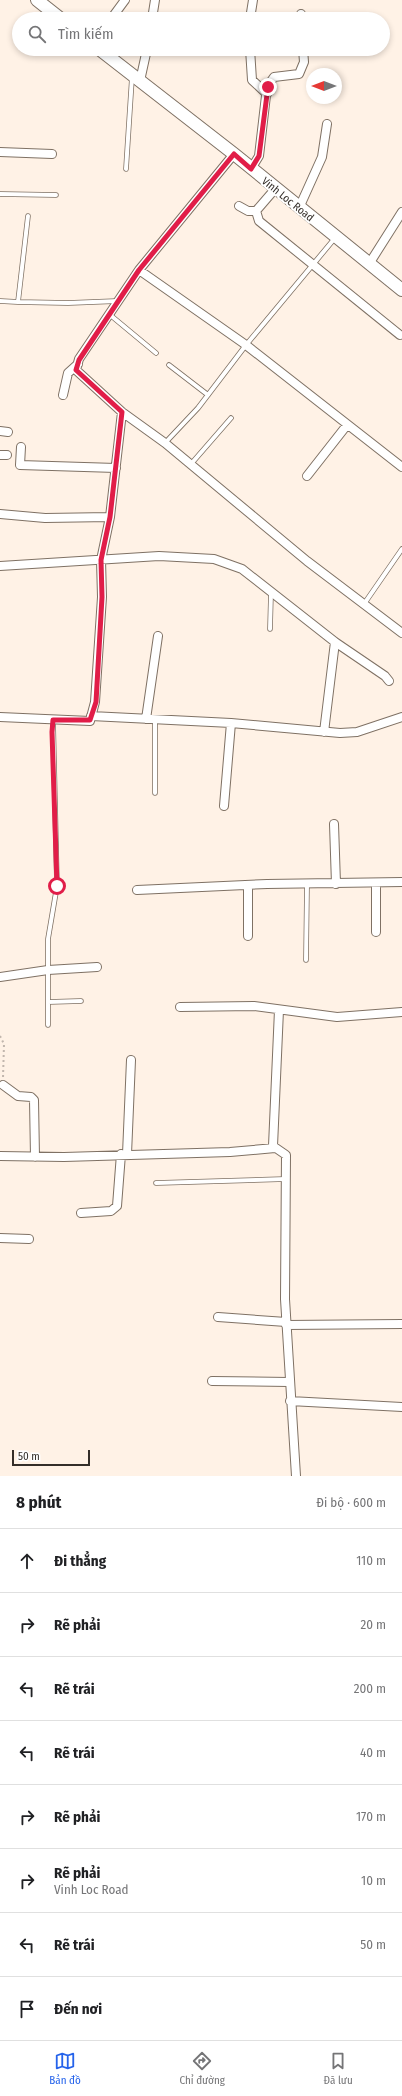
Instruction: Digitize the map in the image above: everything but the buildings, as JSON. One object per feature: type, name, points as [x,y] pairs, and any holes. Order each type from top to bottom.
[{"type":"main road","points":[[37,0],[52,12]]},
{"type":"main road","name":"Vinh Loc Road","points":[[108,56],[234,154],[275,189],[402,290]]},
{"type":"street","points":[[116,12],[125,0]]},
{"type":"street","points":[[153,12],[155,0]]},
{"type":"street","points":[[251,12],[253,0]]},
{"type":"street","points":[[136,78],[144,56]]},
{"type":"street","points":[[250,56],[252,80],[267,94]]},
{"type":"street","points":[[251,169],[259,156],[268,87],[274,77],[299,74],[304,62],[304,56]]},
{"type":"street","points":[[299,208],[322,157],[327,124]]},
{"type":"street","points":[[0,152],[52,154]]},
{"type":"street","points":[[234,154],[139,270],[78,364],[76,370],[122,412],[165,443],[307,561],[402,633]]},
{"type":"street","points":[[240,206],[248,211],[256,211],[275,189]]},
{"type":"street","points":[[256,211],[259,221],[400,335]]},
{"type":"street","points":[[369,264],[402,212]]},
{"type":"street","points":[[139,270],[246,345],[402,467]]},
{"type":"street","points":[[63,395],[68,373],[78,364]]},
{"type":"street","points":[[0,718],[90,720],[96,702],[102,597],[101,560],[110,517],[122,412]]},
{"type":"street","points":[[307,476],[347,424]]},
{"type":"street","points":[[21,447],[20,465],[116,468]]},
{"type":"street","points":[[0,514],[45,518],[110,517]]},
{"type":"street","points":[[0,566],[159,556],[214,559],[242,569],[335,642],[385,676],[389,681]]},
{"type":"street","points":[[146,719],[158,636]]},
{"type":"street","points":[[324,732],[335,642]]},
{"type":"street","points":[[91,716],[284,726],[324,732],[357,732],[402,717]]},
{"type":"street","points":[[224,806],[231,723]]},
{"type":"street","points":[[334,824],[336,884]]},
{"type":"street","points":[[137,890],[248,885],[402,882]]},
{"type":"street","points":[[376,883],[376,932]]},
{"type":"street","points":[[248,885],[248,936]]},
{"type":"street","points":[[0,977],[48,970],[97,967]]},
{"type":"street","points":[[180,1007],[254,1006],[337,1017],[402,1012]]},
{"type":"street","points":[[275,1148],[273,1146],[279,1010]]},
{"type":"street","points":[[81,1213],[111,1211],[117,1206],[124,1154],[131,1060]]},
{"type":"street","points":[[3,1085],[18,1096],[31,1097],[34,1100],[35,1156]]},
{"type":"street","points":[[0,1156],[230,1152],[275,1148],[286,1155],[286,1323],[296,1476]]},
{"type":"street","points":[[0,1238],[29,1239]]},
{"type":"street","points":[[218,1317],[286,1323],[402,1324]]},
{"type":"street","points":[[212,1381],[289,1382]]},
{"type":"street","points":[[290,1401],[402,1407]]},
{"type":"lane","points":[[126,169],[136,78]]},
{"type":"lane","points":[[0,194],[56,195]]},
{"type":"lane","points":[[18,302],[28,216]]},
{"type":"lane","points":[[165,443],[208,395],[246,345],[312,264],[336,238]]},
{"type":"lane","points":[[0,301],[68,303],[119,301]]},
{"type":"lane","points":[[110,314],[156,353]]},
{"type":"lane","points":[[169,365],[208,395]]},
{"type":"lane","points":[[191,464],[231,418]]},
{"type":"lane","points":[[364,604],[402,549]]},
{"type":"lane","points":[[270,629],[271,593]]},
{"type":"lane","points":[[48,1025],[48,939],[57,886],[52,732],[53,720]]},
{"type":"lane","points":[[155,720],[155,793]]},
{"type":"lane","points":[[306,960],[307,884]]},
{"type":"lane","points":[[48,1002],[81,1001]]},
{"type":"lane","points":[[156,1183],[286,1179]]},
{"type":"path","points":[[0,1036],[4,1044],[3,1085]]},
{"type":"route","points":[[57,886],[52,732],[53,720],[90,720],[96,702],[102,597],[101,560],[110,517],[122,412],[76,370],[79,360],[139,270],[234,154],[251,169],[259,156],[266,112],[268,87]]}]
